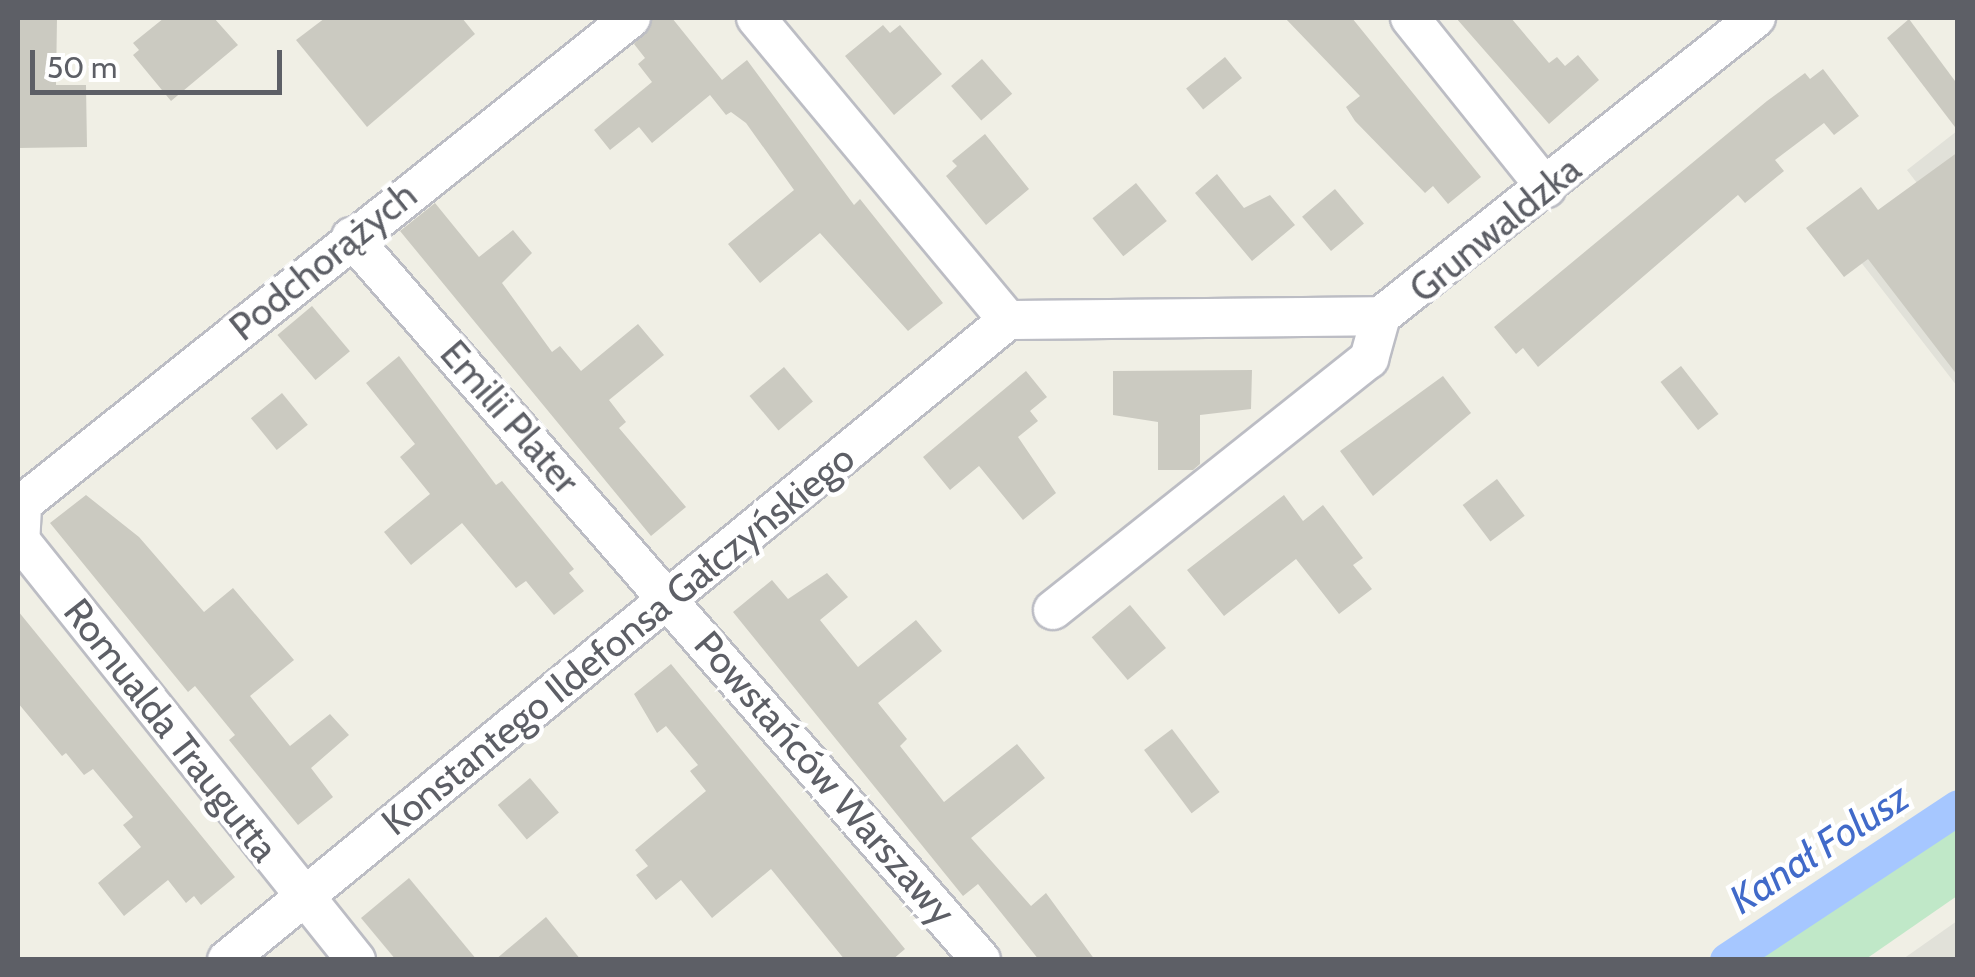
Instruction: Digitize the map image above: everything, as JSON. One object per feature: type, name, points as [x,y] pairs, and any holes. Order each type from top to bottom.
[{"type":"street","name":"Podchorążych","points":[[20,507],[351,236],[631,18]]},
{"type":"street","points":[[756,18],[1008,320]]},
{"type":"street","points":[[1410,18],[1546,188]]},
{"type":"street","name":"Grunwaldzka","points":[[1008,320],[1381,316],[1756,18]]},
{"type":"street","name":"Emilii Plater","points":[[351,236],[669,597]]},
{"type":"street","points":[[1053,610],[1369,359],[1381,316]]},
{"type":"street","name":"Konstantego Ildefonsa Gałczyńskiego","points":[[228,960],[1008,320]]},
{"type":"street","name":"Romualda Traugutta","points":[[20,507],[20,540],[356,960]]},
{"type":"street","name":"Powstańców Warszawy","points":[[669,597],[980,960]]},
{"type":"shaded area","points":[[1957,131],[1957,386],[1860,261],[1933,204],[1907,170]]},
{"type":"shaded area","points":[[1957,921],[1957,959],[1903,959]]},
{"type":"green space","points":[[1957,820],[1957,896],[1866,959],[1754,959]]},
{"type":"building","points":[[18,18],[57,18],[56,85],[86,85],[87,147],[18,148]]},
{"type":"building","points":[[164,18],[214,18],[238,45],[171,101],[133,55],[139,50],[133,43]]},
{"type":"building","points":[[325,18],[462,18],[475,34],[367,127],[296,40]]},
{"type":"building","points":[[653,18],[672,18],[722,80],[747,60],[854,205],[860,199],[943,303],[908,331],[820,233],[760,283],[728,244],[794,190],[746,123],[731,112],[726,115],[710,95],[652,143],[639,127],[610,150],[594,130],[652,82],[638,64],[645,58],[634,44]]},
{"type":"building","points":[[1285,18],[1352,18],[1481,177],[1448,204],[1433,186],[1425,193],[1355,121],[1346,107],[1360,96]]},
{"type":"building","points":[[1456,18],[1511,18],[1549,63],[1557,57],[1565,66],[1578,55],[1599,80],[1549,124]]},
{"type":"building","points":[[1909,19],[1958,85],[1958,131],[1887,38]]},
{"type":"building","points":[[883,25],[890,33],[900,25],[942,74],[894,115],[845,56]]},
{"type":"building","points":[[1225,57],[1242,78],[1203,109],[1186,88]]},
{"type":"building","points":[[982,59],[1012,94],[981,121],[951,86]]},
{"type":"building","points":[[1823,69],[1859,116],[1834,135],[1824,123],[1775,160],[1784,171],[1745,203],[1738,195],[1538,367],[1523,348],[1516,354],[1494,327],[1767,101],[1805,73],[1810,79]]},
{"type":"building","points":[[985,134],[1029,189],[986,225],[946,176],[957,166],[952,161]]},
{"type":"building","points":[[1958,152],[1958,376],[1868,259],[1844,277],[1806,228],[1861,187],[1878,210]]},
{"type":"building","points":[[1217,174],[1244,208],[1270,195],[1295,225],[1252,261],[1195,193]]},
{"type":"building","points":[[1136,183],[1167,221],[1123,256],[1092,218]]},
{"type":"building","points":[[1335,189],[1364,223],[1331,251],[1302,217]]},
{"type":"building","points":[[435,203],[479,257],[513,230],[532,253],[502,283],[552,352],[560,346],[581,371],[638,324],[664,355],[609,400],[626,422],[619,428],[686,507],[651,536],[400,231]]},
{"type":"building","points":[[312,306],[350,351],[315,380],[278,335]]},
{"type":"building","points":[[399,356],[496,485],[502,481],[574,569],[569,573],[584,591],[554,615],[526,581],[516,588],[462,523],[411,565],[384,532],[430,494],[400,457],[415,444],[366,383]]},
{"type":"building","points":[[1681,366],[1719,414],[1698,430],[1661,382]]},
{"type":"building","points":[[784,367],[813,401],[778,430],[750,396]]},
{"type":"building","points":[[1252,370],[1251,409],[1200,415],[1200,464],[1193,470],[1158,470],[1158,422],[1113,415],[1113,371]]},
{"type":"building","points":[[1026,371],[1047,397],[1030,411],[1038,421],[1018,437],[1056,493],[1023,520],[979,466],[950,490],[923,457]]},
{"type":"building","points":[[1443,376],[1471,413],[1373,496],[1340,451]]},
{"type":"building","points":[[282,393],[308,425],[277,450],[251,418]]},
{"type":"building","points":[[1497,479],[1525,516],[1490,542],[1463,505]]},
{"type":"building","points":[[86,495],[139,537],[204,612],[233,588],[294,660],[250,696],[290,746],[330,714],[349,735],[311,768],[333,797],[298,825],[229,740],[235,735],[195,686],[188,692],[50,523]]},
{"type":"building","points":[[1284,495],[1303,521],[1323,505],[1363,558],[1353,565],[1372,589],[1339,614],[1296,559],[1224,616],[1187,570]]},
{"type":"building","points":[[827,573],[848,597],[820,620],[858,667],[916,620],[942,651],[878,703],[907,739],[900,746],[944,802],[1017,744],[1045,778],[971,838],[1031,906],[1046,893],[1095,960],[1039,960],[978,884],[963,896],[733,612],[772,580],[788,599]]},
{"type":"building","points":[[1130,605],[1166,648],[1128,680],[1092,637]]},
{"type":"building","points":[[18,611],[235,877],[201,905],[194,896],[186,903],[168,880],[124,916],[98,883],[141,847],[123,825],[133,817],[93,769],[84,775],[66,753],[62,756],[18,703]]},
{"type":"building","points":[[671,664],[905,949],[892,960],[845,960],[771,869],[712,918],[681,880],[656,900],[636,875],[648,866],[635,850],[706,791],[690,771],[698,765],[666,726],[657,733],[634,694]]},
{"type":"building","points":[[1172,729],[1220,792],[1192,813],[1144,750]]},
{"type":"building","points":[[530,778],[559,812],[527,839],[498,805]]},
{"type":"building","points":[[409,878],[477,960],[396,960],[361,918]]},
{"type":"building","points":[[546,917],[581,960],[495,960]]},
{"type":"waterway","name":"Kanał Folusz","points":[[1727,960],[1958,807]]}]
